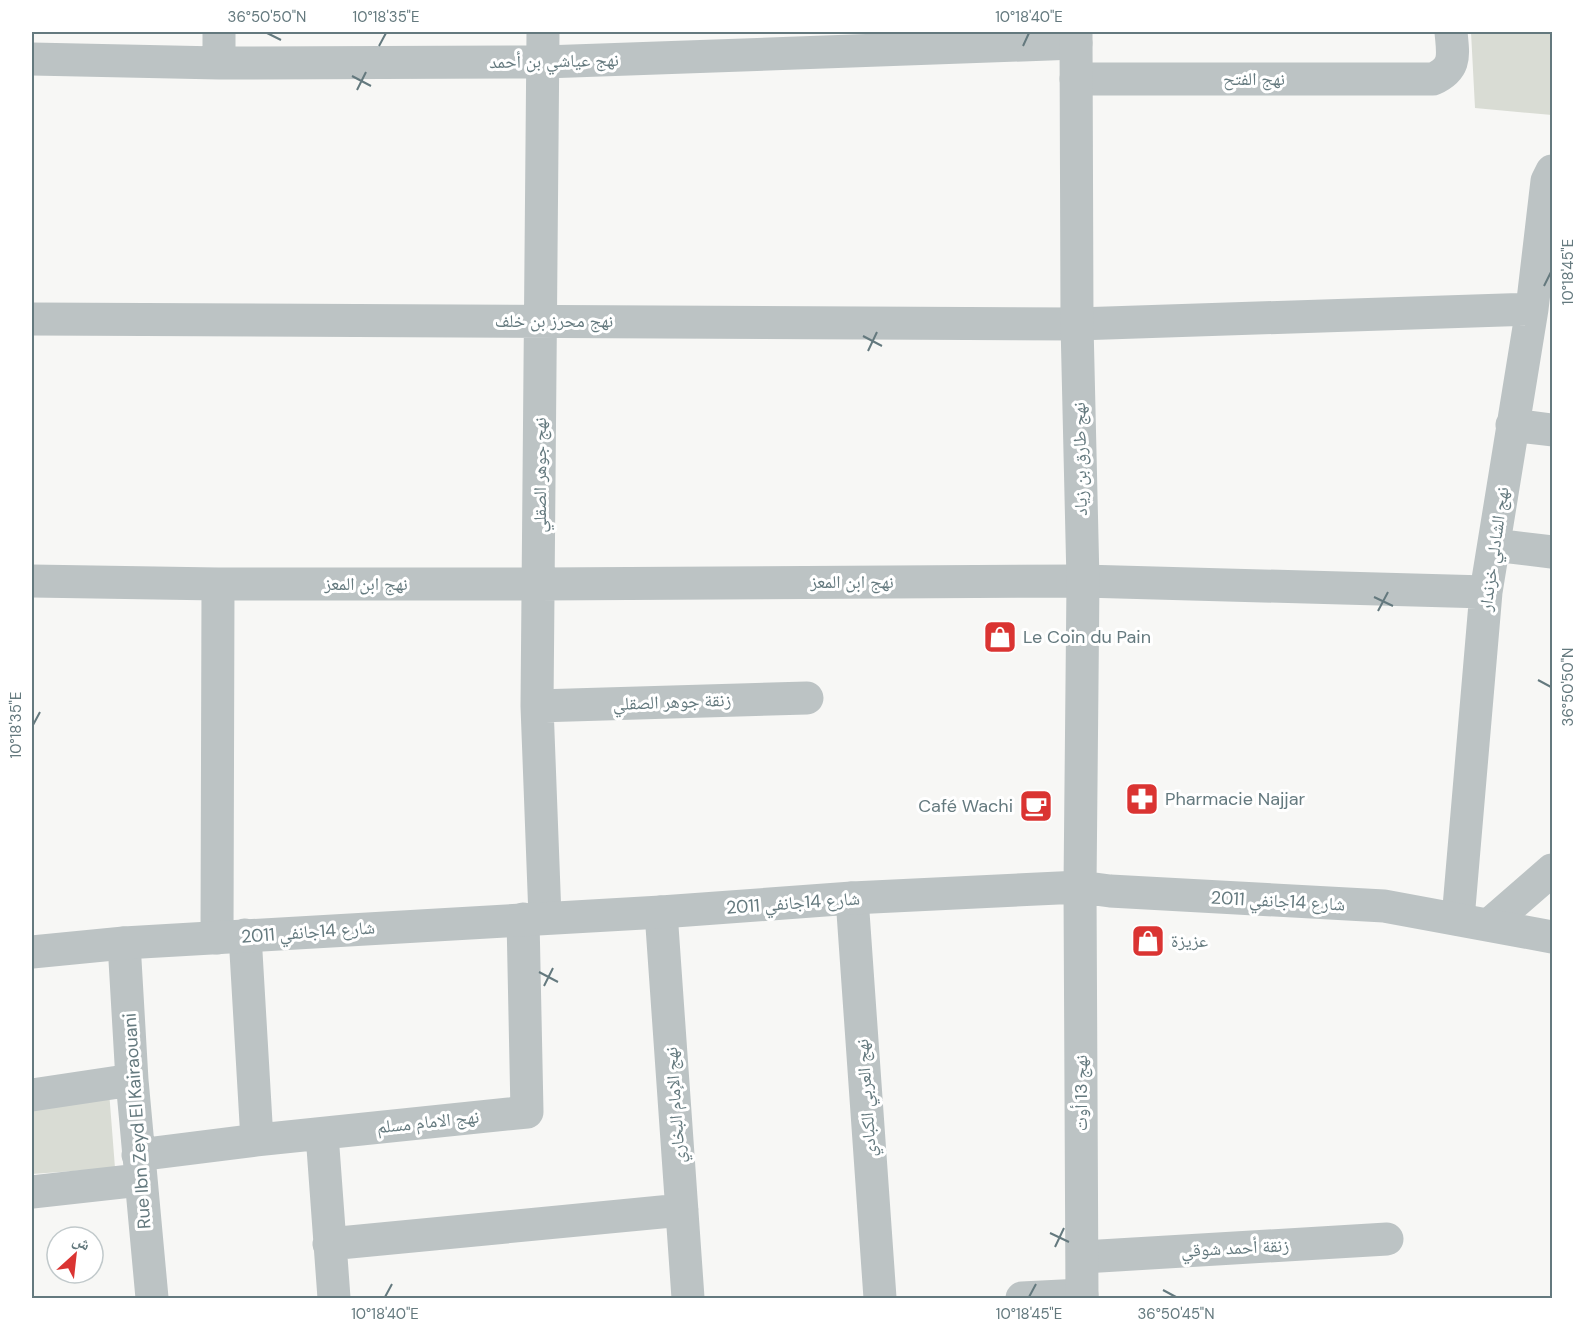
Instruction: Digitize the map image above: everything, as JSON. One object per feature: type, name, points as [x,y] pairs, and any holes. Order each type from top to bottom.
[{"type":"street","name":"نهج الفتح","points":[[1076,78],[1432,79],[1442,75],[1450,68],[1451,32]]},
{"type":"street","name":"نهج عياشي بن أحمد","points":[[32,59],[219,47],[543,47],[1076,37]]},
{"type":"street","name":"نهج طارق بن زياد","points":[[1076,37],[1077,324],[1083,580],[1080,887]]},
{"type":"street","name":"نهج جوهر الصقلي","points":[[534,918],[543,47]]},
{"type":"street","name":"نهج الشادلي خزندار","points":[[1458,919],[1486,592],[1512,425],[1539,299],[1550,176]]},
{"type":"street","name":"نهج محرز بن خلف","points":[[32,319],[1077,324],[1539,299]]},
{"type":"street","points":[[1512,425],[1552,430]]},
{"type":"street","points":[[1494,544],[1552,552]]},
{"type":"street","name":"نهج ابن المعز","points":[[32,581],[218,584],[539,584],[1083,580],[1486,592]]},
{"type":"street","points":[[218,584],[231,937],[257,1140]]},
{"type":"street","name":"زنقة جوهر الصقلي","points":[[537,706],[807,698]]},
{"type":"street","points":[[1490,924],[1552,870]]},
{"type":"street","name":"شارع 14جانفي 2011","points":[[32,952],[124,943],[661,912],[852,898],[1080,887],[1110,891],[1384,906],[1552,937]]},
{"type":"street","name":"نهج 13 أوت","points":[[1080,887],[1082,1297]]},
{"type":"street","name":"نهج العربي الكبادي","points":[[852,898],[880,1299]]},
{"type":"street","name":"نهج الإمام البخاري","points":[[661,912],[688,1299]]},
{"type":"street","name":"نهج الامام مسلم","points":[[32,1192],[257,1140],[527,1112],[534,918]]},
{"type":"street","name":"Rue Ibn Zeyd El Kairaouani","points":[[124,943],[132,1080],[152,1299]]},
{"type":"street","points":[[32,1095],[132,1080]]},
{"type":"street","points":[[322,1134],[334,1299]]},
{"type":"street","points":[[329,1244],[682,1210]]},
{"type":"street","name":"زنقة أحمد شوقي","points":[[1083,1257],[1387,1239]]},
{"type":"street","points":[[1022,1299],[1082,1297]]},
{"type":"shaded area","points":[[1471,32],[1552,32],[1552,115],[1475,108]]},
{"type":"shaded area","points":[[109,1091],[115,1168],[32,1174],[32,1096]]},
{"type":"place","name":"Le Coin du Pain","points":[[1000,637]]},
{"type":"place","name":"Pharmacie Najjar","points":[[1142,799]]},
{"type":"place","name":"Café Wachi","points":[[1036,806]]},
{"type":"place","name":"عزيزة","points":[[1148,941]]}]
